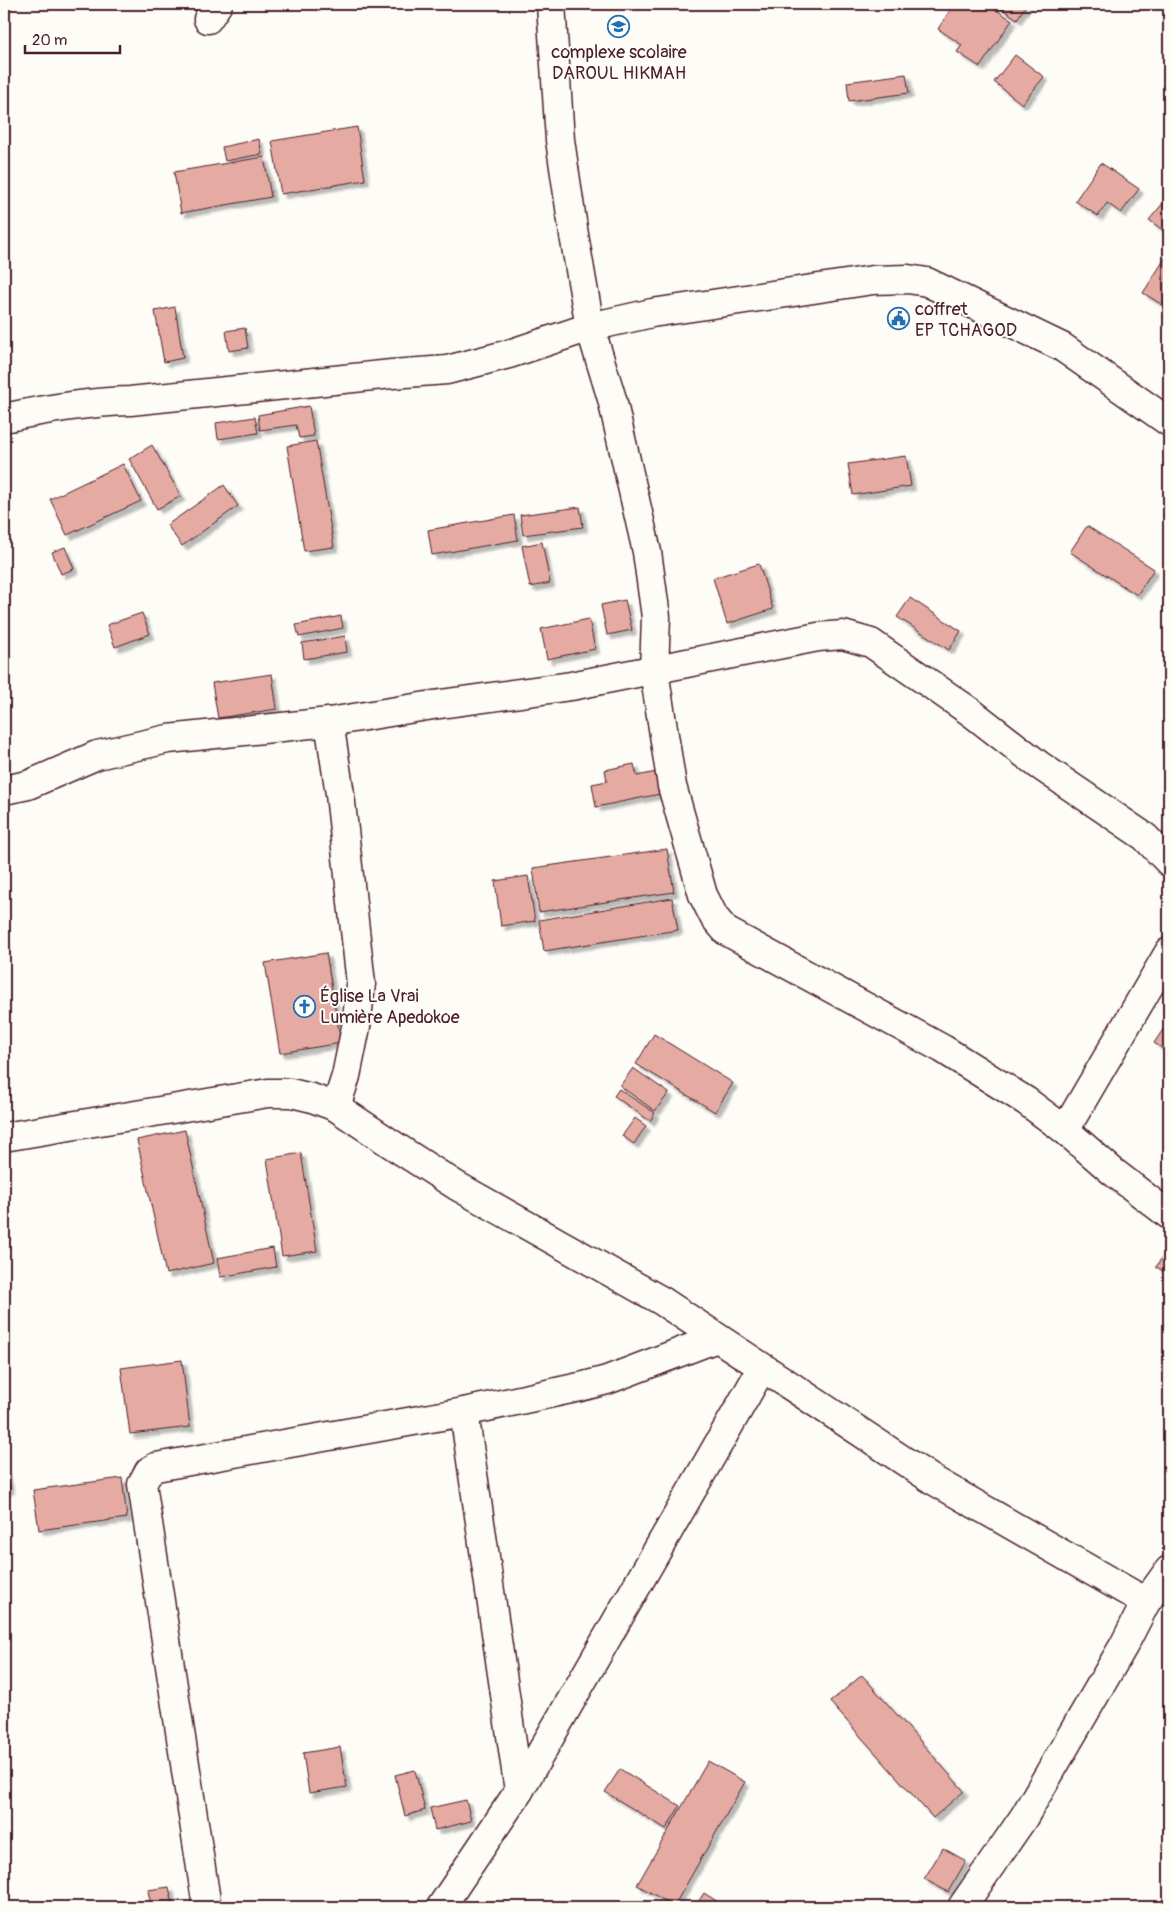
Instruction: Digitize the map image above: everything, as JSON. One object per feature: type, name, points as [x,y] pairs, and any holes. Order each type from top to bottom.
[{"type":"street","points":[[551,4],[560,140],[590,327],[612,399],[647,552],[656,617],[654,671],[672,786],[703,895],[714,918],[726,931],[943,1049],[1026,1101],[1065,1130],[1112,1172],[1169,1215]]},
{"type":"street","points":[[4,418],[96,401],[130,401],[447,370],[509,354],[590,327],[652,313],[873,280],[908,279],[927,282],[1062,347],[1169,422]]},
{"type":"street","points":[[4,790],[28,785],[97,755],[168,739],[329,722],[433,705],[571,686],[818,637],[843,635],[871,643],[972,713],[1039,764],[1145,837],[1169,862]]},
{"type":"street","points":[[329,722],[340,794],[361,984],[346,1076],[336,1107]]},
{"type":"street","points":[[1065,1130],[1169,952]]},
{"type":"street","points":[[4,1136],[268,1093],[291,1094],[312,1098],[336,1107],[457,1186],[662,1301],[933,1480],[1146,1602]]},
{"type":"street","points":[[207,1907],[142,1484],[149,1471],[156,1467],[464,1412],[607,1380],[717,1338]]},
{"type":"street","points":[[441,1907],[519,1791],[762,1368]]},
{"type":"street","points":[[464,1412],[519,1791]]},
{"type":"street","points":[[962,1907],[1024,1818],[1124,1645],[1146,1602],[1169,1570]]},
{"type":"building","points":[[954,4],[987,4],[1012,20],[980,67],[957,52],[962,45],[938,29]]},
{"type":"building","points":[[999,4],[1027,4],[1017,19],[998,6]]},
{"type":"building","points":[[1015,55],[1044,77],[1022,104],[994,82]]},
{"type":"building","points":[[906,74],[909,93],[849,101],[847,82]]},
{"type":"building","points":[[357,127],[365,180],[281,194],[272,141]]},
{"type":"building","points":[[259,139],[262,154],[225,161],[222,147]]},
{"type":"building","points":[[264,157],[271,197],[181,213],[174,172]]},
{"type":"building","points":[[1101,163],[1139,189],[1121,213],[1107,203],[1098,216],[1075,201]]},
{"type":"building","points":[[1164,202],[1169,206],[1169,224],[1164,231],[1149,220]]},
{"type":"building","points":[[1169,252],[1169,309],[1143,293]]},
{"type":"building","points":[[175,307],[183,358],[164,362],[155,311]]},
{"type":"building","points":[[245,328],[248,348],[229,351],[226,331]]},
{"type":"building","points":[[309,406],[314,436],[299,438],[296,425],[260,430],[258,415]]},
{"type":"building","points":[[255,417],[258,433],[218,439],[216,423]]},
{"type":"building","points":[[316,441],[334,547],[304,551],[287,446]]},
{"type":"building","points":[[152,445],[181,496],[157,509],[129,459]]},
{"type":"building","points":[[906,456],[911,486],[853,495],[848,464]]},
{"type":"building","points":[[123,464],[141,501],[67,535],[50,499]]},
{"type":"building","points":[[224,485],[238,506],[182,546],[167,525]]},
{"type":"building","points":[[580,507],[583,527],[523,535],[520,515]]},
{"type":"building","points":[[514,515],[518,540],[432,555],[428,530]]},
{"type":"building","points":[[1087,526],[1154,569],[1137,595],[1070,552]]},
{"type":"building","points":[[542,542],[550,583],[530,587],[522,546]]},
{"type":"building","points":[[65,547],[74,569],[61,574],[52,552]]},
{"type":"building","points":[[759,564],[773,609],[727,624],[713,578]]},
{"type":"building","points":[[910,598],[961,631],[949,650],[897,617]]},
{"type":"building","points":[[625,600],[632,630],[607,635],[601,605]]},
{"type":"building","points":[[142,613],[150,634],[115,647],[107,625]]},
{"type":"building","points":[[341,616],[343,628],[299,637],[296,625]]},
{"type":"building","points":[[589,619],[595,649],[547,659],[541,629]]},
{"type":"building","points":[[345,636],[347,652],[304,659],[302,643]]},
{"type":"building","points":[[272,674],[277,709],[218,718],[212,683]]},
{"type":"building","points":[[634,764],[637,776],[656,772],[660,794],[596,807],[592,784],[607,781],[605,770]]},
{"type":"building","points":[[667,849],[674,892],[539,912],[533,868]]},
{"type":"building","points":[[528,876],[535,921],[501,926],[495,881]]},
{"type":"building","points":[[672,898],[678,930],[544,951],[539,920]]},
{"type":"building","points":[[326,953],[341,1043],[280,1053],[265,963]]},
{"type":"building","points":[[1164,1028],[1169,1032],[1169,1053],[1154,1043]]},
{"type":"building","points":[[654,1034],[733,1083],[715,1112],[636,1064]]},
{"type":"building","points":[[633,1068],[669,1093],[655,1111],[620,1086]]},
{"type":"building","points":[[619,1089],[655,1113],[650,1121],[614,1096]]},
{"type":"building","points":[[635,1118],[646,1126],[634,1144],[622,1136]]},
{"type":"building","points":[[185,1130],[214,1263],[166,1274],[137,1140]]},
{"type":"building","points":[[301,1153],[317,1251],[282,1256],[267,1159]]},
{"type":"building","points":[[273,1248],[276,1267],[220,1277],[217,1258]]},
{"type":"building","points":[[1169,1249],[1169,1274],[1156,1267]]},
{"type":"building","points":[[182,1360],[190,1427],[130,1434],[121,1368]]},
{"type":"building","points":[[4,1471],[10,1489],[4,1491]]},
{"type":"building","points":[[122,1478],[127,1518],[39,1530],[33,1490]]},
{"type":"building","points":[[862,1675],[964,1791],[933,1818],[830,1702]]},
{"type":"building","points":[[340,1747],[347,1787],[309,1793],[303,1753]]},
{"type":"building","points":[[708,1761],[745,1782],[674,1906],[637,1885]]},
{"type":"building","points":[[620,1769],[680,1806],[666,1829],[605,1792]]},
{"type":"building","points":[[415,1770],[425,1810],[405,1816],[395,1775]]},
{"type":"building","points":[[466,1800],[471,1821],[435,1830],[430,1808]]},
{"type":"building","points":[[943,1848],[966,1861],[948,1892],[924,1879]]},
{"type":"building","points":[[169,1887],[173,1905],[151,1907],[148,1890]]},
{"type":"building","points":[[704,1893],[726,1907],[695,1907]]},
{"type":"place","name":"complexe scolaire DAROUL HIKMAH","points":[[619,27]]},
{"type":"place","name":"coffret EP TCHAGOD","points":[[899,319]]},
{"type":"place","name":"Église La Vrai Lumière Apedokoe","points":[[304,1006]]}]
